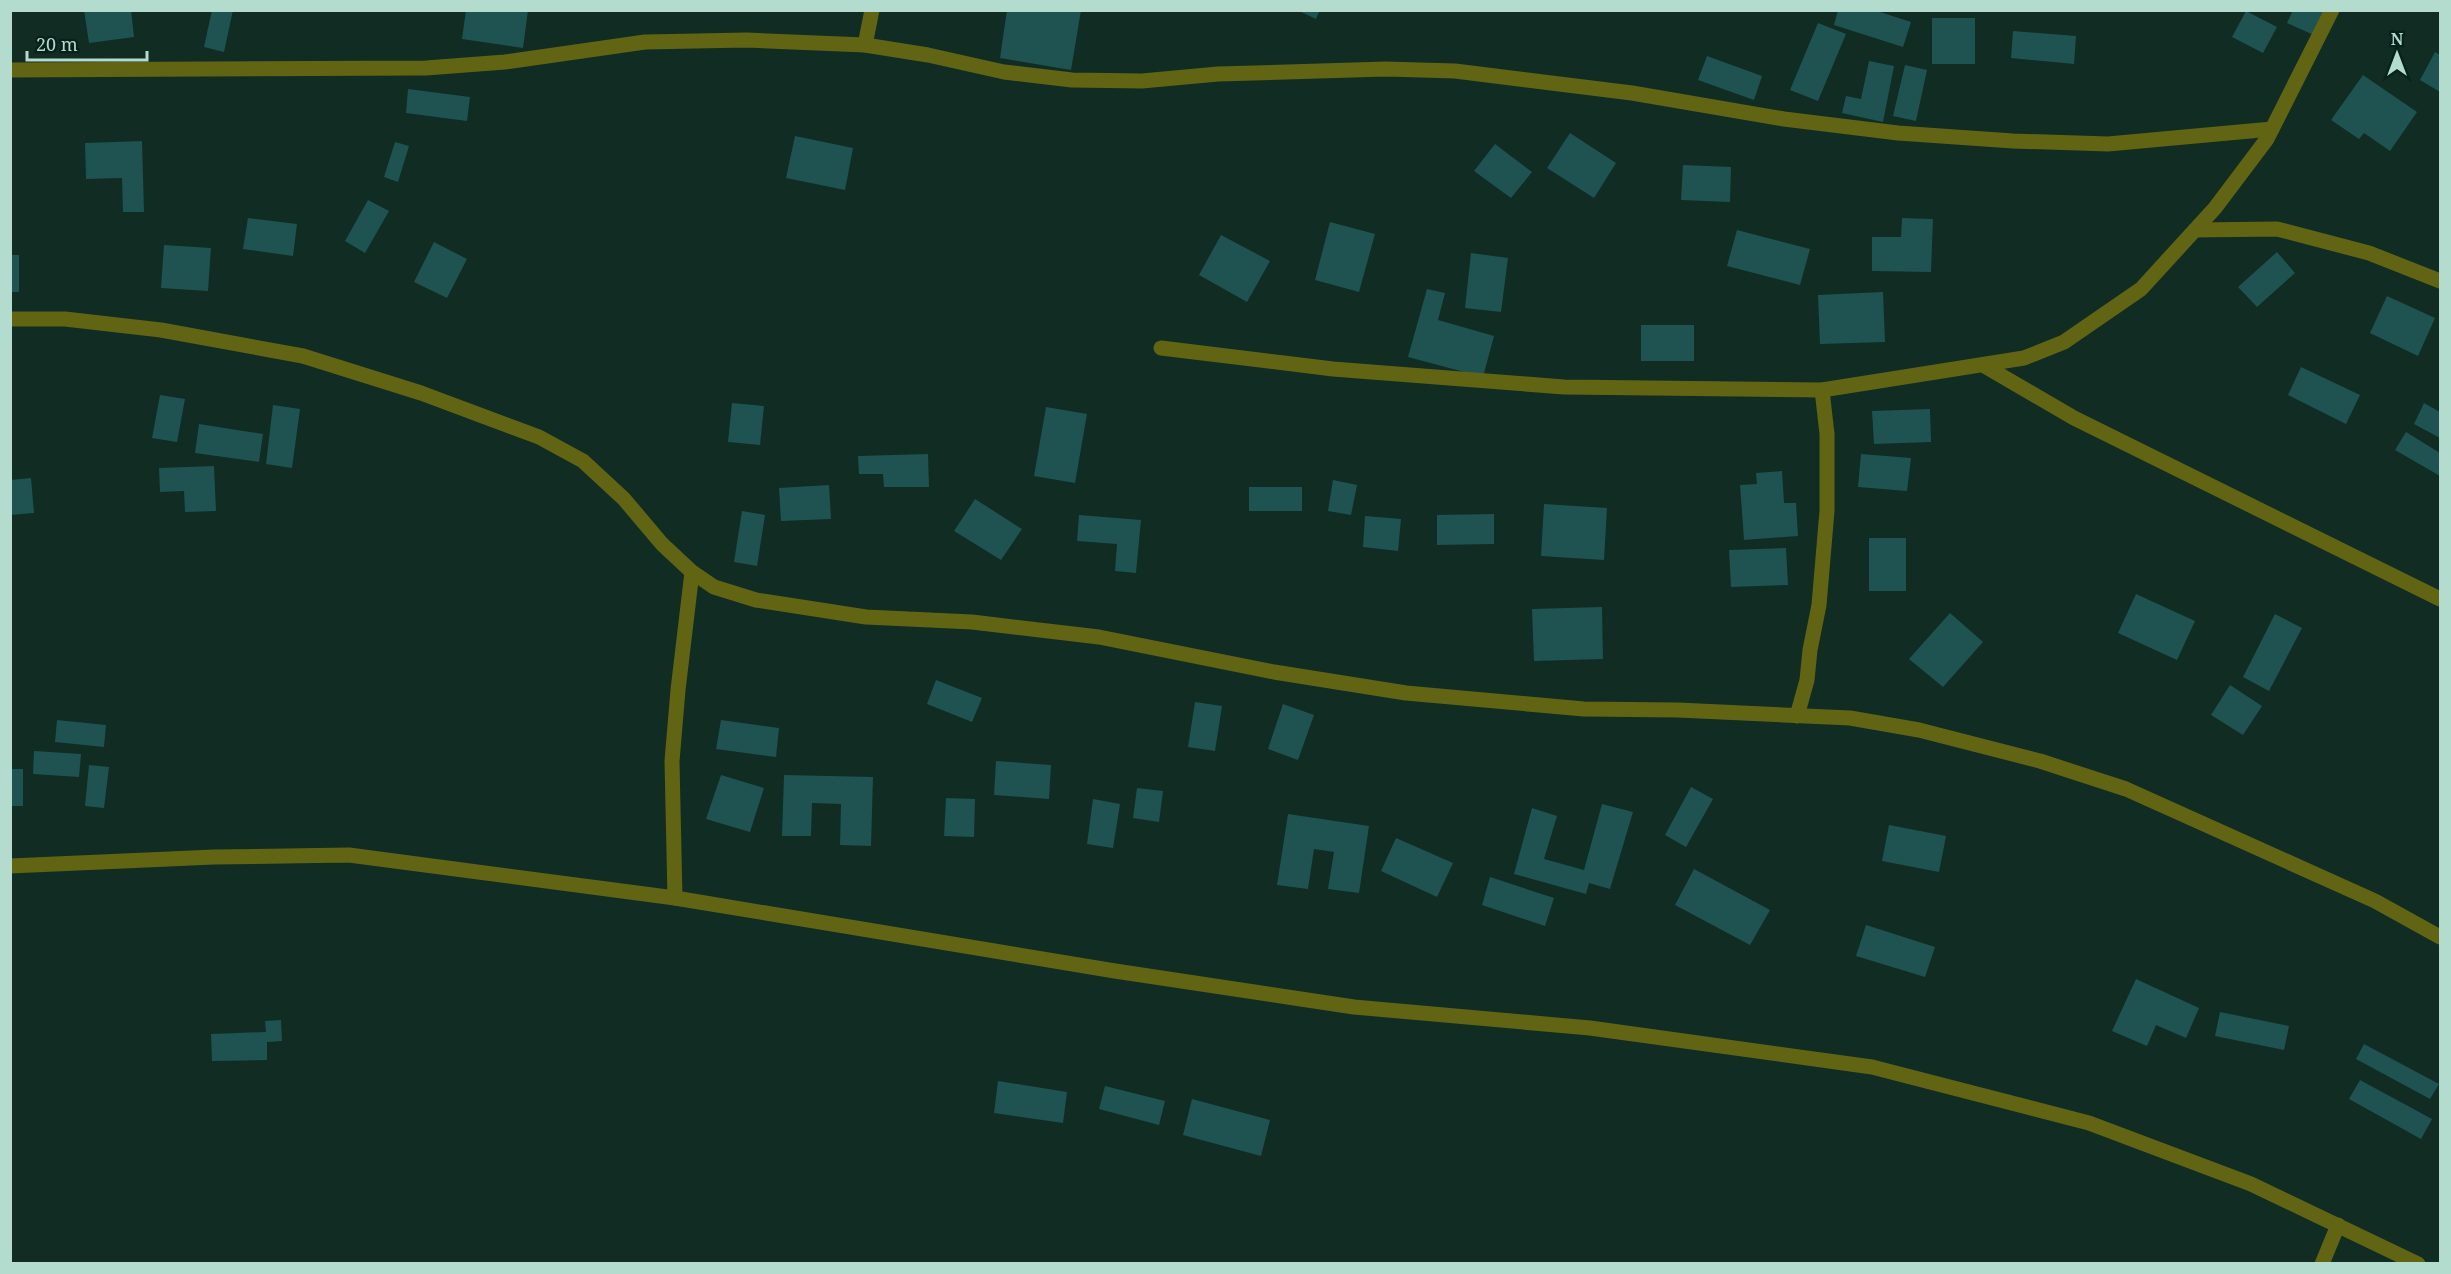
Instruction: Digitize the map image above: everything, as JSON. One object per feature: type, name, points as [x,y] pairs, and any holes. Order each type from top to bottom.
[{"type":"street","points":[[865,45],[872,10]]},
{"type":"street","points":[[1161,348],[1333,369],[1564,387],[1822,390],[2025,358],[2064,342],[2141,289],[2215,208],[2272,129],[2331,10]]},
{"type":"street","points":[[10,70],[426,68],[505,62],[645,42],[747,40],[865,45],[928,55],[1004,72],[1072,80],[1142,81],[1218,74],[1386,69],[1455,71],[1632,93],[1784,119],[1875,130],[2013,141],[2108,144],[2272,129]]},
{"type":"street","points":[[2195,230],[2277,229],[2369,253],[2440,281]]},
{"type":"street","points":[[10,319],[64,319],[161,330],[303,356],[421,393],[539,437],[583,461],[624,499],[662,544],[692,572],[714,587],[756,600],[866,617],[972,622],[1099,637],[1274,672],[1406,693],[1584,709],[1678,710],[1850,718],[1919,730],[2040,761],[2126,789],[2375,901],[2440,937]]},
{"type":"street","points":[[1983,365],[2074,418],[2440,599]]},
{"type":"street","points":[[1797,716],[1807,680],[1819,605],[1827,511],[1827,434],[1822,390]]},
{"type":"street","points":[[675,898],[672,761],[692,572]]},
{"type":"street","points":[[10,866],[214,857],[349,855],[675,898],[1115,972],[1354,1007],[1590,1028],[1872,1067],[2089,1123],[2251,1184],[2418,1263]]},
{"type":"street","points":[[2322,1263],[2338,1226]]},
{"type":"building","points":[[84,10],[131,10],[134,37],[89,43]]},
{"type":"building","points":[[212,10],[233,10],[224,52],[204,47]]},
{"type":"building","points":[[466,10],[528,10],[523,48],[462,39]]},
{"type":"building","points":[[1007,10],[1081,10],[1071,70],[1000,58]]},
{"type":"building","points":[[1297,10],[1320,10],[1316,19]]},
{"type":"building","points":[[1838,10],[1874,10],[1911,22],[1903,47],[1834,25]]},
{"type":"building","points":[[2293,10],[2328,10],[2316,36],[2287,23]]},
{"type":"building","points":[[2246,11],[2277,27],[2263,53],[2232,37]]},
{"type":"building","points":[[1932,18],[1975,18],[1975,64],[1932,64]]},
{"type":"building","points":[[1818,23],[1846,34],[1818,101],[1790,90]]},
{"type":"building","points":[[2013,31],[2076,36],[2074,64],[2011,58]]},
{"type":"building","points":[[2435,52],[2440,55],[2440,92],[2420,80]]},
{"type":"building","points":[[1707,56],[1762,76],[1754,100],[1698,80]]},
{"type":"building","points":[[1869,61],[1894,66],[1883,122],[1842,113],[1846,96],[1861,99]]},
{"type":"building","points":[[1905,65],[1927,70],[1916,121],[1893,116]]},
{"type":"building","points":[[2363,75],[2417,112],[2390,151],[2364,133],[2359,139],[2331,120]]},
{"type":"building","points":[[408,89],[470,97],[467,121],[406,113]]},
{"type":"building","points":[[1570,133],[1616,163],[1594,198],[1547,168]]},
{"type":"building","points":[[795,136],[853,148],[845,190],[786,178]]},
{"type":"building","points":[[142,141],[144,212],[123,212],[122,178],[86,179],[85,143]]},
{"type":"building","points":[[395,142],[409,146],[398,182],[384,177]]},
{"type":"building","points":[[1495,144],[1532,172],[1511,198],[1474,171]]},
{"type":"building","points":[[1683,165],[1731,167],[1730,202],[1681,200]]},
{"type":"building","points":[[368,200],[389,211],[365,253],[345,241]]},
{"type":"building","points":[[248,218],[297,224],[293,256],[243,249]]},
{"type":"building","points":[[1902,218],[1933,219],[1931,272],[1872,271],[1872,237],[1901,237]]},
{"type":"building","points":[[1330,222],[1375,234],[1359,292],[1315,280]]},
{"type":"building","points":[[1737,230],[1810,249],[1800,285],[1727,266]]},
{"type":"building","points":[[1221,235],[1270,261],[1247,302],[1199,275]]},
{"type":"building","points":[[434,242],[467,259],[447,298],[414,282]]},
{"type":"building","points":[[164,245],[211,248],[208,291],[161,288]]},
{"type":"building","points":[[2277,252],[2295,273],[2257,307],[2238,287]]},
{"type":"building","points":[[1471,253],[1508,258],[1501,312],[1465,308]]},
{"type":"building","points":[[10,255],[19,255],[19,292],[10,292]]},
{"type":"building","points":[[1427,289],[1445,293],[1438,320],[1494,336],[1483,377],[1408,357]]},
{"type":"building","points":[[1883,292],[1885,342],[1820,344],[1818,295]]},
{"type":"building","points":[[2387,296],[2435,318],[2418,356],[2370,333]]},
{"type":"building","points":[[1641,325],[1694,325],[1694,361],[1641,361]]},
{"type":"building","points":[[2301,367],[2360,395],[2346,424],[2288,395]]},
{"type":"building","points":[[160,395],[185,399],[177,442],[152,438]]},
{"type":"building","points":[[732,403],[764,406],[760,445],[728,442]]},
{"type":"building","points":[[2424,403],[2440,412],[2440,438],[2414,424]]},
{"type":"building","points":[[273,405],[300,409],[292,468],[266,464]]},
{"type":"building","points":[[1046,407],[1087,414],[1075,483],[1034,476]]},
{"type":"building","points":[[1930,409],[1931,442],[1874,444],[1872,411]]},
{"type":"building","points":[[199,424],[263,434],[259,462],[195,453]]},
{"type":"building","points":[[2406,432],[2440,453],[2440,476],[2395,450]]},
{"type":"building","points":[[928,454],[929,487],[884,487],[883,474],[859,474],[858,456]]},
{"type":"building","points":[[1861,454],[1911,458],[1907,491],[1858,487]]},
{"type":"building","points":[[214,466],[216,511],[185,512],[184,491],[160,492],[159,468]]},
{"type":"building","points":[[1782,471],[1784,503],[1796,503],[1798,536],[1744,540],[1740,485],[1757,484],[1756,473]]},
{"type":"building","points":[[31,478],[34,513],[10,515],[10,480]]},
{"type":"building","points":[[1333,480],[1357,485],[1351,515],[1328,511]]},
{"type":"building","points":[[829,485],[831,519],[781,521],[779,488]]},
{"type":"building","points":[[1249,487],[1302,487],[1302,511],[1249,511]]},
{"type":"building","points":[[975,499],[1022,529],[1001,560],[954,531]]},
{"type":"building","points":[[1544,504],[1607,508],[1604,560],[1541,556]]},
{"type":"building","points":[[742,511],[765,515],[757,566],[734,562]]},
{"type":"building","points":[[1494,514],[1494,544],[1437,545],[1437,515]]},
{"type":"building","points":[[1079,515],[1141,520],[1136,573],[1115,571],[1117,544],[1077,541]]},
{"type":"building","points":[[1365,516],[1401,519],[1398,551],[1363,547]]},
{"type":"building","points":[[1869,538],[1906,538],[1906,591],[1869,591]]},
{"type":"building","points":[[1786,548],[1788,585],[1731,587],[1729,550]]},
{"type":"building","points":[[2136,594],[2195,621],[2177,660],[2118,633]]},
{"type":"building","points":[[1602,607],[1603,659],[1534,661],[1532,609]]},
{"type":"building","points":[[1950,613],[1983,642],[1943,687],[1909,659]]},
{"type":"building","points":[[2275,614],[2302,628],[2269,691],[2243,677]]},
{"type":"building","points":[[936,680],[982,698],[972,722],[927,704]]},
{"type":"building","points":[[2230,685],[2262,706],[2243,735],[2211,715]]},
{"type":"building","points":[[1195,702],[1222,706],[1215,751],[1188,747]]},
{"type":"building","points":[[1283,704],[1314,715],[1298,760],[1268,749]]},
{"type":"building","points":[[57,720],[106,725],[104,747],[55,742]]},
{"type":"building","points":[[721,720],[779,728],[776,757],[716,749]]},
{"type":"building","points":[[34,751],[81,754],[79,777],[33,774]]},
{"type":"building","points":[[996,761],[1051,765],[1049,799],[994,795]]},
{"type":"building","points":[[89,765],[109,767],[104,808],[85,806]]},
{"type":"building","points":[[10,769],[23,769],[23,806],[10,806]]},
{"type":"building","points":[[721,775],[764,788],[750,832],[706,819]]},
{"type":"building","points":[[784,775],[873,777],[871,846],[840,845],[841,804],[812,803],[811,836],[782,836]]},
{"type":"building","points":[[1691,787],[1713,799],[1686,847],[1665,835]]},
{"type":"building","points":[[1137,788],[1163,791],[1159,822],[1133,818]]},
{"type":"building","points":[[946,798],[975,799],[974,837],[944,836]]},
{"type":"building","points":[[1093,799],[1120,804],[1113,848],[1087,844]]},
{"type":"building","points":[[1602,804],[1633,812],[1610,889],[1589,883],[1586,894],[1514,874],[1532,808],[1557,816],[1544,859],[1584,870]]},
{"type":"building","points":[[1288,814],[1369,826],[1359,893],[1328,889],[1334,852],[1314,849],[1308,889],[1277,885]]},
{"type":"building","points":[[1889,825],[1946,836],[1939,872],[1882,861]]},
{"type":"building","points":[[1396,838],[1453,863],[1437,897],[1381,871]]},
{"type":"building","points":[[1694,869],[1770,910],[1750,945],[1675,905]]},
{"type":"building","points":[[1490,877],[1554,898],[1545,926],[1482,905]]},
{"type":"building","points":[[1866,925],[1935,947],[1925,977],[1856,956]]},
{"type":"building","points":[[2136,979],[2199,1008],[2186,1038],[2156,1025],[2147,1046],[2112,1031]]},
{"type":"building","points":[[2220,1012],[2289,1026],[2284,1050],[2215,1036]]},
{"type":"building","points":[[281,1020],[282,1041],[267,1042],[267,1060],[212,1061],[211,1034],[266,1032],[265,1021]]},
{"type":"building","points":[[2364,1044],[2439,1084],[2430,1099],[2356,1059]]},
{"type":"building","points":[[2360,1080],[2432,1119],[2421,1139],[2349,1099]]},
{"type":"building","points":[[998,1081],[1067,1092],[1063,1123],[994,1113]]},
{"type":"building","points":[[1105,1086],[1165,1101],[1159,1125],[1099,1109]]},
{"type":"building","points":[[1192,1099],[1270,1120],[1261,1156],[1183,1135]]}]
